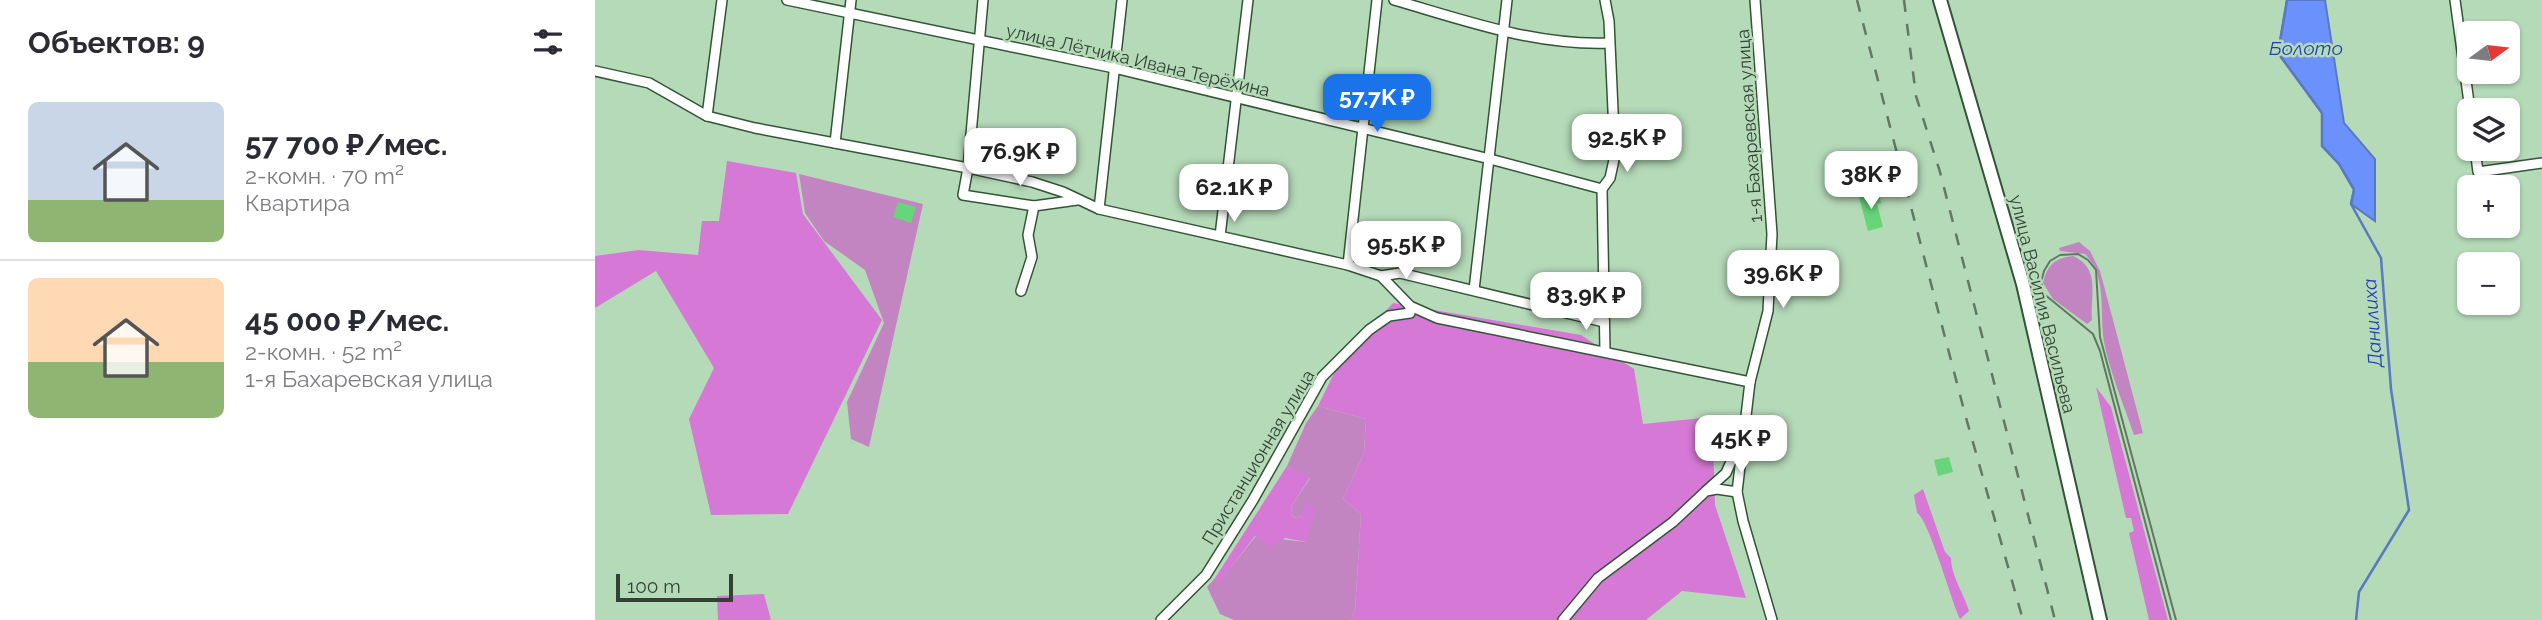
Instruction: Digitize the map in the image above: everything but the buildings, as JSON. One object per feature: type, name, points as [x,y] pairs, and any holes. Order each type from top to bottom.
[{"type":"main road","name":"улица Василия Васильева","points":[[1940,0],[2023,285],[2100,620]]},
{"type":"street","points":[[707,116],[722,0]]},
{"type":"street","name":"улица Лётчика Ивана Терёхина","points":[[787,0],[1114,68],[1490,159],[1602,189]]},
{"type":"street","points":[[835,143],[851,0]]},
{"type":"street","points":[[983,0],[968,167],[963,195],[1034,206],[1077,200]]},
{"type":"street","points":[[1099,209],[1122,0]]},
{"type":"street","points":[[1220,236],[1248,0]]},
{"type":"street","points":[[1347,265],[1377,0]]},
{"type":"street","points":[[1394,0],[1501,30],[1565,44],[1609,43]]},
{"type":"street","points":[[1474,290],[1490,159],[1501,30],[1507,0]]},
{"type":"street","points":[[1605,0],[1615,149],[1612,171],[1602,189],[1605,351]]},
{"type":"street","name":"1-я Бахаревская улица","points":[[1755,0],[1772,234],[1767,311],[1750,382],[1737,492],[1772,620]]},
{"type":"street","points":[[2455,0],[2468,98]]},
{"type":"street","points":[[595,71],[649,83],[707,116],[968,167],[1063,192],[1099,209],[1347,265],[1381,276],[1400,273],[1604,322]]},
{"type":"street","points":[[2477,161],[2478,172],[2542,163]]},
{"type":"street","points":[[1021,292],[1032,257],[1028,234],[1034,206]]},
{"type":"street","points":[[1381,276],[1410,306],[1437,318],[1750,382]]},
{"type":"street","name":"Пристанционная улица","points":[[1161,620],[1206,575],[1253,500],[1322,377],[1369,330],[1389,316],[1410,313],[1410,306]]},
{"type":"street","points":[[1563,620],[1598,578],[1674,522],[1725,473],[1742,435]]},
{"type":"street","points":[[1706,491],[1717,489],[1737,492]]},
{"type":"shaded area","points":[[727,161],[796,173],[803,214],[882,320],[788,514],[711,515],[689,419],[714,368],[656,271],[595,308],[595,256],[639,250],[698,255],[702,221],[719,221]]},
{"type":"shaded area","points":[[799,174],[923,204],[869,447],[851,439],[847,402],[884,323],[865,270],[824,241],[805,213]]},
{"type":"shaded area","points":[[2079,242],[2090,251],[2100,271],[2143,433],[2134,435],[2111,370],[2103,335],[2097,275],[2085,254],[2060,251],[2059,248]]},
{"type":"shaded area","points":[[2073,256],[2082,261],[2091,275],[2092,320],[2087,324],[2053,299],[2043,283],[2053,264]]},
{"type":"shaded area","points":[[1393,303],[1581,335],[1634,369],[1643,424],[1712,417],[1715,505],[1746,598],[1682,591],[1646,620],[1351,620],[1355,609],[1361,514],[1343,499],[1364,453],[1366,419],[1318,406],[1340,361]]},
{"type":"shaded area","points":[[2096,387],[2111,407],[2168,620],[2149,620],[2129,533],[2134,531],[2131,518],[2126,518]]},
{"type":"shaded area","points":[[1318,406],[1366,419],[1364,453],[1343,499],[1361,514],[1355,609],[1351,620],[1234,620],[1220,614],[1207,587],[1215,578],[1219,582],[1256,536],[1306,542],[1301,516],[1293,518],[1291,507],[1310,478],[1287,466],[1306,423]]},
{"type":"shaded area","points":[[1287,466],[1310,477],[1291,507],[1293,518],[1301,516],[1307,503],[1315,510],[1306,542],[1285,538],[1271,547],[1255,536],[1219,583],[1215,578]]},
{"type":"shaded area","points":[[1923,489],[1969,611],[1960,619],[1928,530],[1917,513],[1914,495]]},
{"type":"shaded area","points":[[764,594],[771,620],[718,620],[717,596]]},
{"type":"water","name":"Болото","points":[[2287,0],[2325,0],[2344,123],[2375,159],[2375,221],[2351,204],[2354,189],[2339,164],[2322,146],[2322,113],[2278,53]]},
{"type":"waterway","name":"Данилиха","points":[[2287,0],[2278,53],[2322,113],[2322,146],[2339,164],[2354,190],[2351,204],[2381,258],[2391,389],[2409,510],[2359,592],[2356,620]]},
{"type":"tram line","points":[[2171,620],[2100,351],[2093,334],[2044,294],[2041,282],[2044,271],[2050,261],[2060,255],[2078,254],[2088,260],[2096,270],[2100,337],[2176,620]]},
{"type":"railway","points":[[1857,0],[1965,414],[2023,620]]},
{"type":"railway","points":[[1904,0],[1916,96],[1940,172],[2055,620]]}]
